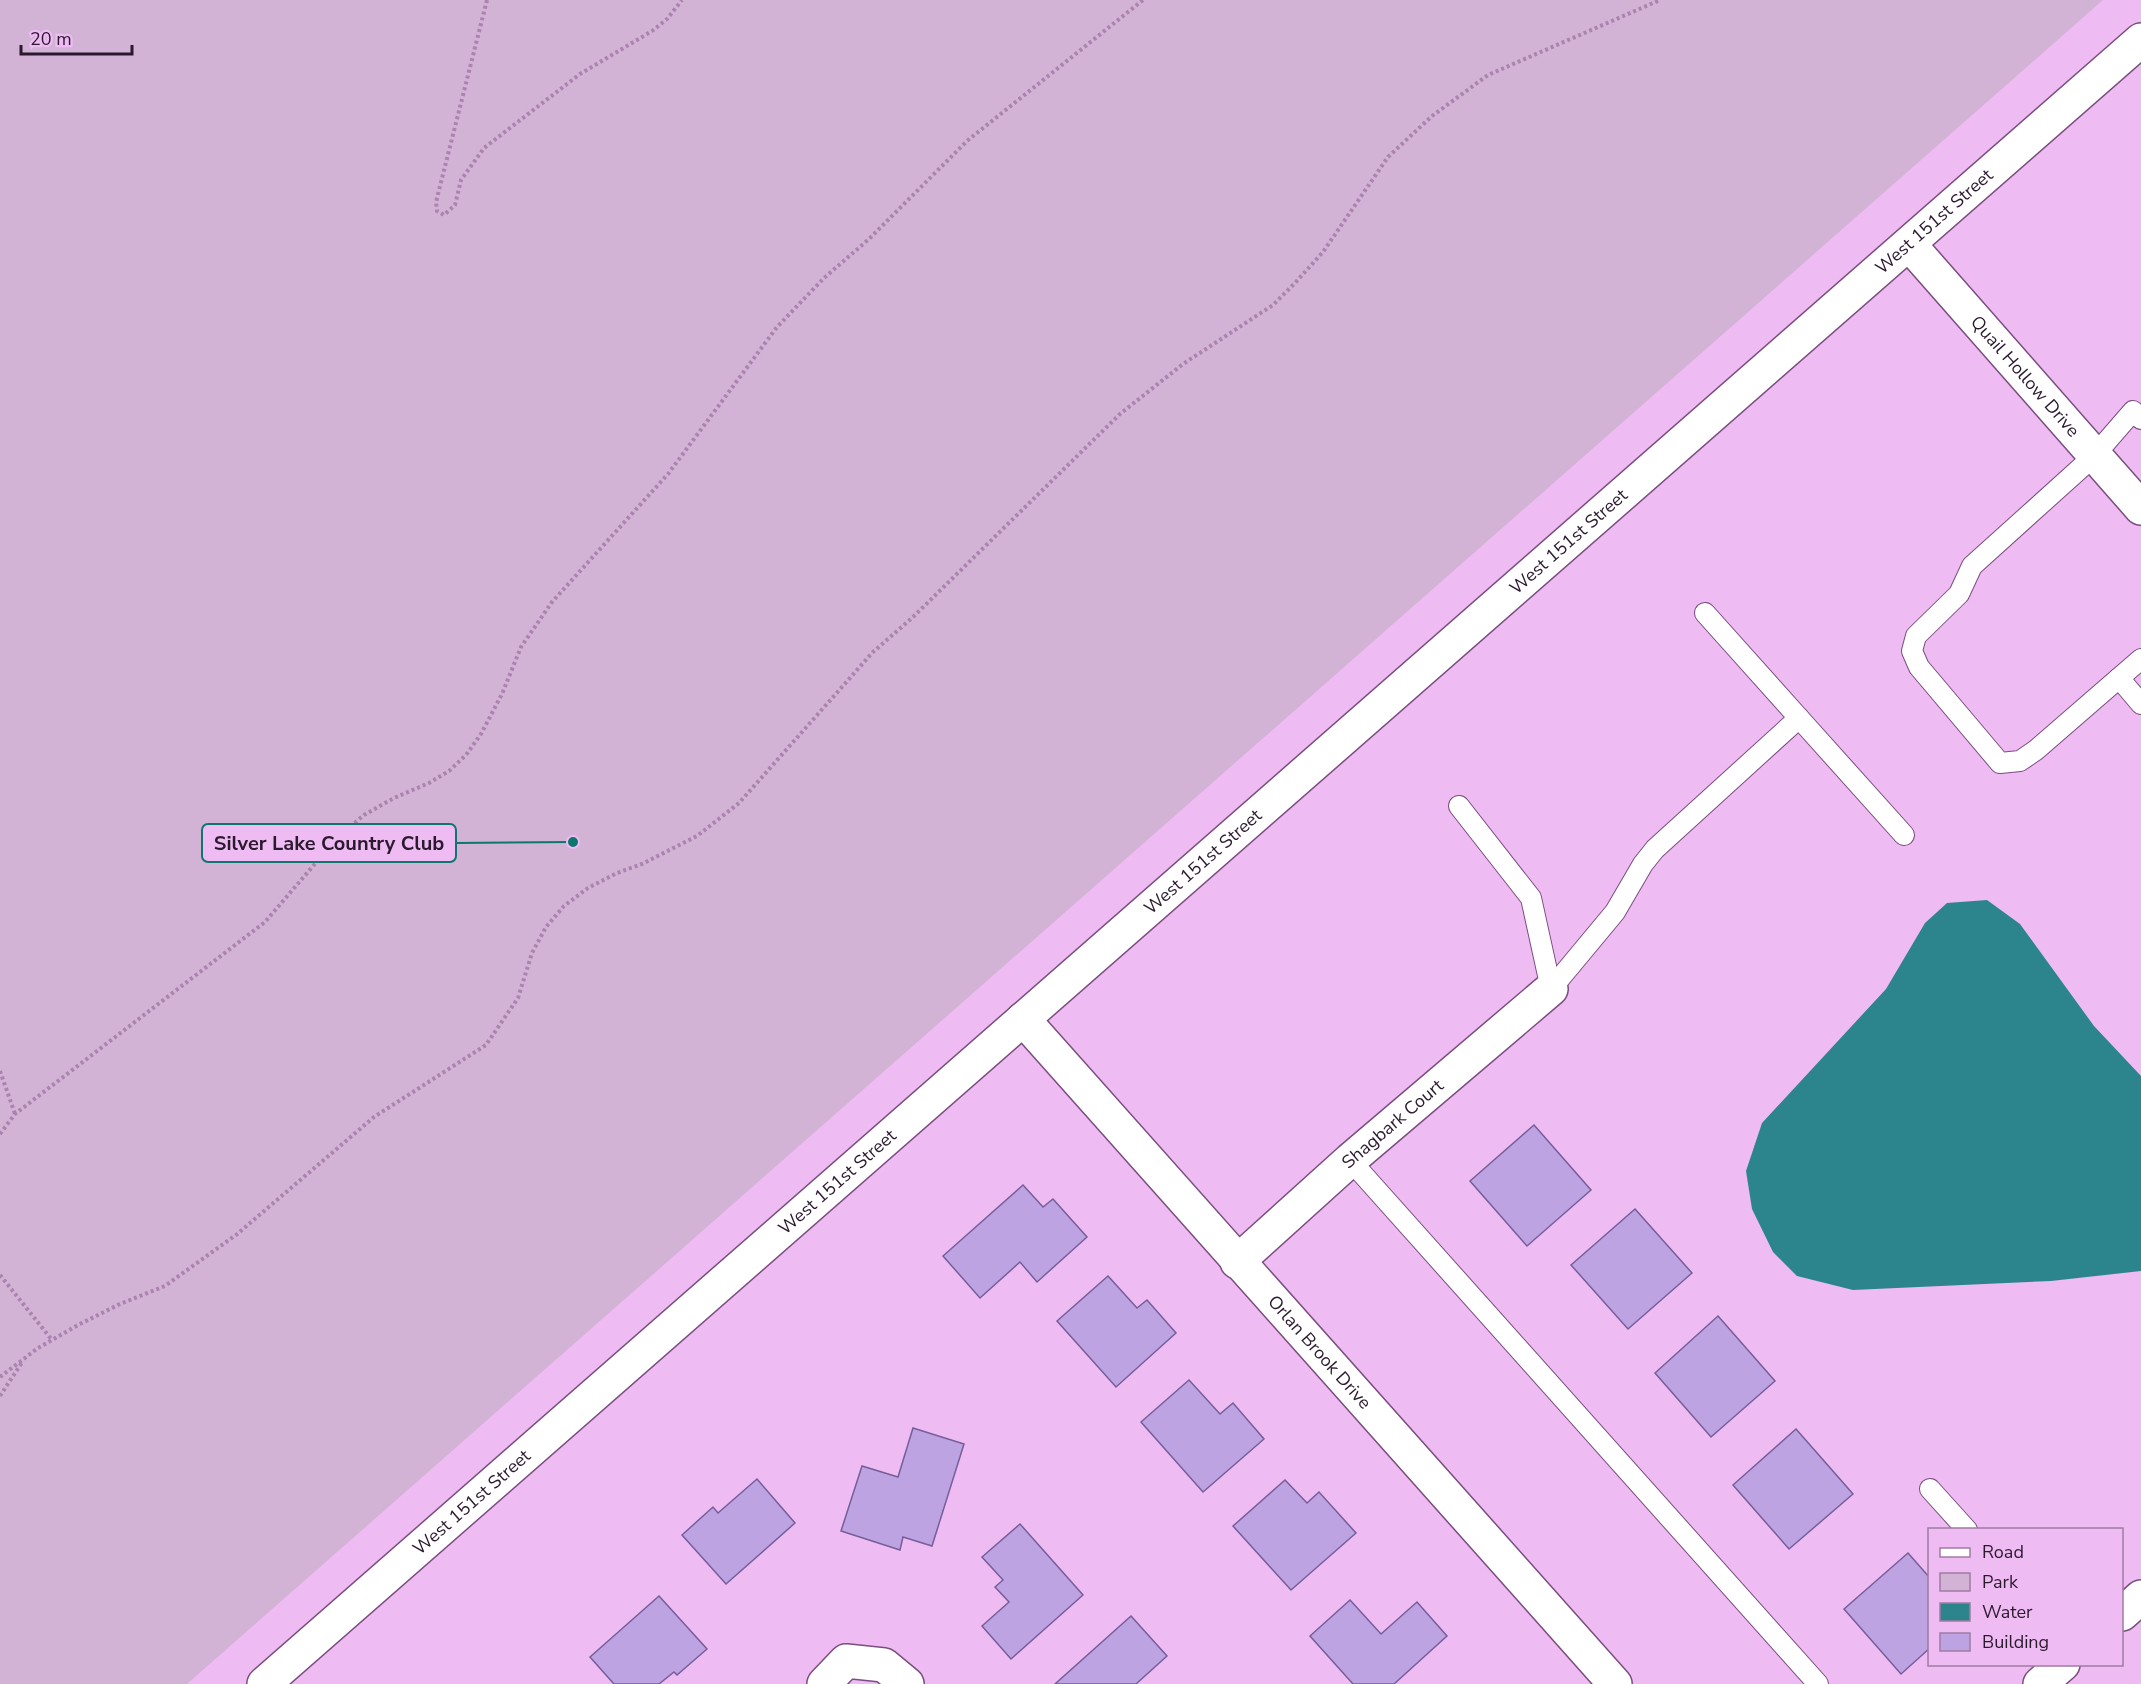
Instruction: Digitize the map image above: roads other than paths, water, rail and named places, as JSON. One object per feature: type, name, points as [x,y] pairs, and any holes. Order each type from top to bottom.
[{"type":"street","name":"West 151st Street","points":[[264,1684],[2141,40]]},
{"type":"street","name":"Quail Hollow Drive","points":[[1909,244],[2141,508]]},
{"type":"street","name":"Shagbark Court","points":[[1237,1262],[1350,1160],[1551,989]]},
{"type":"street","name":"Orlan Brook Drive","points":[[1023,1019],[1615,1684]]},
{"type":"street","points":[[2123,1612],[2141,1597]]},
{"type":"street","points":[[835,1673],[884,1665],[907,1684]]},
{"type":"street","points":[[2040,1684],[2062,1666]]},
{"type":"lane","points":[[2138,411],[2094,456],[1972,566],[1959,594],[1916,636],[1912,651],[1919,666],[2000,763],[2020,761],[2036,750],[2141,659]]},
{"type":"lane","points":[[1705,613],[1904,835]]},
{"type":"lane","points":[[2118,678],[2141,704]]},
{"type":"lane","points":[[1551,989],[1615,912],[1643,864],[1655,849],[1799,718]]},
{"type":"lane","points":[[1459,806],[1531,898],[1551,989]]},
{"type":"lane","points":[[1350,1160],[1818,1684]]},
{"type":"lane","points":[[1930,1489],[1965,1528]]},
{"type":"water","points":[[1987,900],[2020,924],[2094,1026],[2141,1076],[2141,1271],[2051,1281],[1853,1290],[1797,1276],[1773,1252],[1752,1209],[1746,1171],[1762,1123],[1886,989],[1925,923],[1947,903]]},
{"type":"place","name":"Silver Lake Country Club","points":[[573,842]]}]
